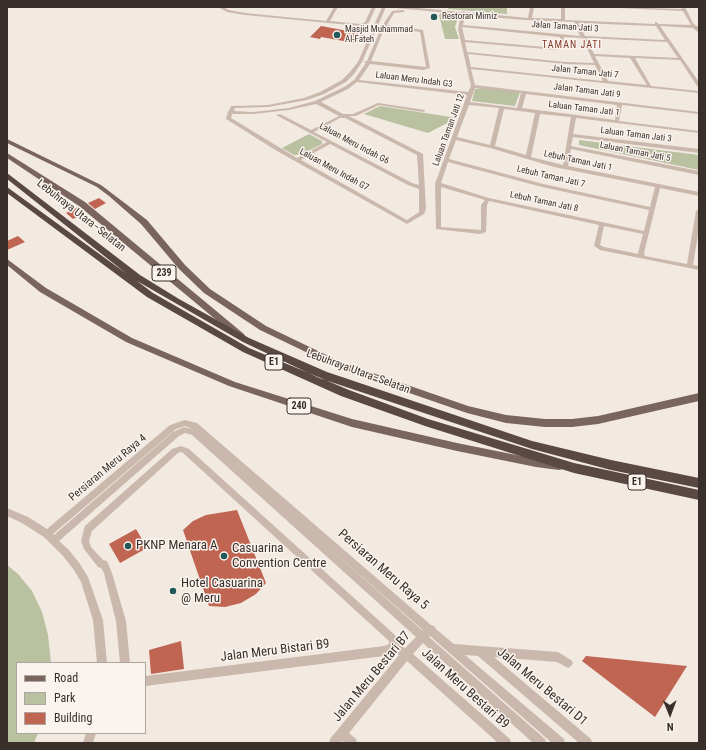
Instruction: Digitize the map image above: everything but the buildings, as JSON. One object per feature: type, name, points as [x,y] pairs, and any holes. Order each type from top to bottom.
[{"type":"highway","name":"Lebuhraya Utara–Selatan","points":[[7,175],[137,277],[176,301],[246,340],[323,375],[532,444],[610,465],[699,483]]},
{"type":"highway","name":"Lebuhraya Utara–Selatan","points":[[7,189],[150,295],[246,350],[345,393],[425,422],[574,468],[699,495]]},
{"type":"main road","points":[[7,141],[99,186],[144,222],[182,267],[207,291],[263,328],[338,364],[375,378],[467,409],[506,419],[545,422],[572,423],[598,420],[699,397]]},
{"type":"main road","name":"239","points":[[7,155],[82,204],[246,340]]},
{"type":"main road","name":"240","points":[[7,261],[43,290],[129,340],[232,384],[352,423],[536,463],[574,468]]},
{"type":"street","points":[[220,7],[228,11],[245,14],[364,25],[367,24],[374,7]]},
{"type":"street","points":[[327,22],[336,7]]},
{"type":"street","points":[[229,112],[233,107],[284,104],[322,93],[344,81],[360,62],[384,7]]},
{"type":"street","points":[[395,7],[435,14],[438,10]]},
{"type":"street","points":[[414,7],[531,18],[697,26]]},
{"type":"street","points":[[531,18],[532,7]]},
{"type":"street","points":[[563,7],[563,20]]},
{"type":"street","points":[[619,7],[683,8],[697,26],[699,32]]},
{"type":"street","points":[[229,112],[264,112],[289,109],[317,102],[340,92],[356,81],[368,63],[384,26],[393,12],[424,11]]},
{"type":"street","points":[[463,12],[525,19],[531,18]]},
{"type":"street","name":"Laluan Taman Jati 12","points":[[438,184],[473,86],[460,26],[463,12]]},
{"type":"street","points":[[524,32],[525,19]]},
{"type":"street","points":[[563,20],[656,24]]},
{"type":"street","points":[[575,21],[606,82]]},
{"type":"street","points":[[656,24],[681,59],[692,71],[699,85]]},
{"type":"street","points":[[360,62],[423,69],[428,68],[422,31],[384,26]]},
{"type":"street","name":"Jalan Taman Jati 3","points":[[460,26],[583,38],[668,42]]},
{"type":"street","points":[[512,45],[516,31]]},
{"type":"street","points":[[463,41],[558,49],[561,47],[562,36]]},
{"type":"street","points":[[466,53],[565,63],[597,64]]},
{"type":"street","points":[[592,55],[681,59]]},
{"type":"street","points":[[632,57],[650,87]]},
{"type":"street","name":"Jalan Taman Jati 7","points":[[470,68],[699,92]]},
{"type":"street","name":"Laluan Meru Indah G3","points":[[356,81],[470,94]]},
{"type":"street","name":"Jalan Taman Jati 9","points":[[473,86],[699,113]]},
{"type":"street","points":[[519,109],[524,92]]},
{"type":"street","points":[[317,102],[342,115],[354,115],[378,104],[423,111]]},
{"type":"street","name":"Laluan Taman Jati 1","points":[[467,102],[699,132]]},
{"type":"street","points":[[617,122],[620,103]]},
{"type":"street","points":[[492,147],[502,107]]},
{"type":"street","name":"Laluan Meru Indah G7","points":[[229,112],[228,118],[297,160],[407,222],[422,214],[422,188]]},
{"type":"street","points":[[528,157],[538,112]]},
{"type":"street","name":"Laluan Meru Indah G6","points":[[278,115],[410,184],[422,188]]},
{"type":"street","points":[[565,167],[574,116]]},
{"type":"street","points":[[311,132],[339,117],[351,118],[420,154],[422,188]]},
{"type":"street","name":"Laluan Taman Jati 3","points":[[571,135],[699,151]]},
{"type":"street","name":"Lebuh Taman Jati 1","points":[[455,138],[565,167],[699,194]]},
{"type":"street","points":[[297,160],[331,142]]},
{"type":"street","name":"Laluan Taman Jati 5","points":[[569,147],[699,173]]},
{"type":"street","name":"Lebuh Taman Jati 7","points":[[447,160],[542,185],[652,208]]},
{"type":"street","points":[[438,184],[439,228],[480,232],[484,231],[484,205],[488,199]]},
{"type":"street","name":"Lebuh Taman Jati 8","points":[[438,184],[488,199],[646,233]]},
{"type":"street","points":[[643,257],[641,253],[658,186]]},
{"type":"street","points":[[690,266],[699,211]]},
{"type":"street","points":[[602,224],[597,246],[607,250],[699,268]]},
{"type":"street","name":"Persiaran Meru Raya 5","points":[[184,426],[194,425],[431,629],[560,743]]},
{"type":"street","name":"Persiaran Meru Raya 4","points":[[47,534],[173,428],[184,426]]},
{"type":"street","name":"Persiaran Meru Raya 4","points":[[54,540],[184,426]]},
{"type":"street","name":"Persiaran Meru Raya 5","points":[[184,426],[194,432],[540,743]]},
{"type":"street","points":[[125,662],[121,621],[108,573],[104,564],[101,564],[88,549],[85,541],[86,537],[88,530],[175,451],[181,450],[186,451],[392,638],[394,647],[406,654]]},
{"type":"street","points":[[7,512],[26,520],[47,534],[77,567],[85,580],[93,600],[98,620],[102,662]]},
{"type":"street","name":"Jalan Meru Bestari B7","points":[[334,743],[406,654],[431,629]]},
{"type":"street","name":"Jalan Meru Bistari B9","points":[[146,681],[384,651],[394,647]]},
{"type":"street","points":[[452,648],[558,657],[568,663]]},
{"type":"street","name":"Jalan Meru Bestari D1","points":[[480,651],[588,743]]},
{"type":"street","name":"Jalan Meru Bestari B9","points":[[406,654],[506,743]]},
{"type":"street","points":[[342,733],[352,743]]},
{"type":"green space","points":[[449,7],[507,7],[507,14],[448,9]]},
{"type":"green space","points":[[442,12],[459,15],[455,27],[459,39],[445,39],[439,15]]},
{"type":"green space","points":[[483,88],[520,92],[515,106],[472,101],[475,89]]},
{"type":"green space","points":[[380,106],[457,118],[428,133],[364,114]]},
{"type":"green space","points":[[309,134],[322,141],[322,144],[300,155],[294,155],[282,148]]},
{"type":"green space","points":[[579,140],[699,155],[699,170],[579,145]]},
{"type":"green space","points":[[7,565],[18,574],[32,591],[42,612],[48,635],[51,662],[16,662],[16,734],[38,734],[34,743],[7,743]]},
{"type":"place","name":"Restoran Mimiz","points":[[434,17]]},
{"type":"place","name":"Masjid Muhammad Al-Fateh","points":[[337,35]]},
{"type":"place","name":"PKNP Menara A","points":[[128,546]]},
{"type":"place","name":"Casuarina Convention Centre","points":[[224,556]]},
{"type":"place","name":"Hotel Casuarina @ Meru","points":[[173,591]]},
{"type":"district","name":"TAMAN JATI","points":[[572,45]]}]
